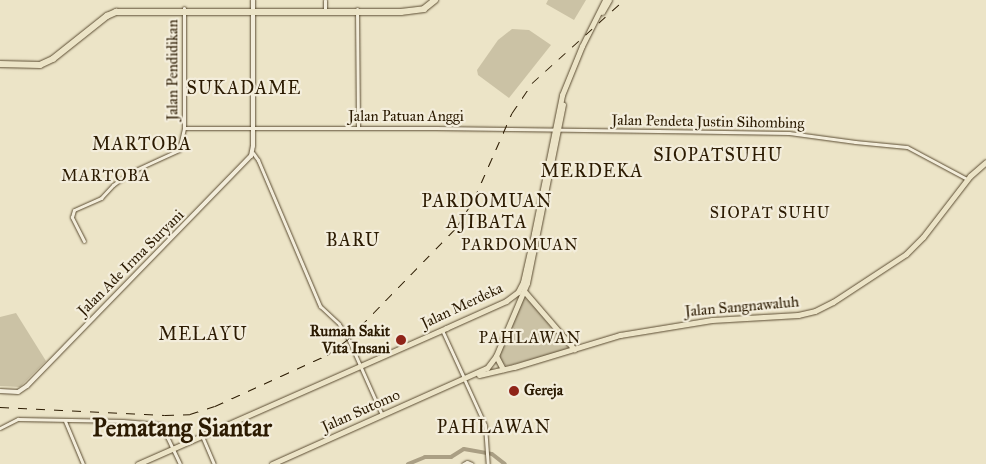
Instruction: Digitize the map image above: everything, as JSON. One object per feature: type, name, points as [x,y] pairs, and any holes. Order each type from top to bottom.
[{"type":"highway","points":[[0,63],[43,61],[52,57],[111,10],[324,11],[411,9],[425,5],[433,0]]},
{"type":"main road","points":[[253,0],[253,153]]},
{"type":"main road","points":[[570,78],[605,0]]},
{"type":"main road","points":[[570,78],[593,27],[609,0]]},
{"type":"main road","name":"Jalan Sutomo","points":[[272,464],[286,460],[487,368],[496,356],[523,290],[556,131],[565,91],[570,78]]},
{"type":"main road","name":"Jalan Ade Irma Suryani","points":[[0,391],[18,392],[27,386],[253,153]]},
{"type":"main road","name":"Jalan Sangnawaluh","points":[[490,371],[503,369],[620,335],[704,321],[798,315],[814,311],[833,302],[906,254],[923,237],[968,180],[986,162]]},
{"type":"main road","points":[[523,290],[574,349]]},
{"type":"main road","name":"Jalan Merdeka","points":[[138,464],[442,330],[506,301],[523,290]]},
{"type":"main road","points":[[506,301],[515,300],[517,308]]},
{"type":"main road","points":[[496,356],[503,369]]},
{"type":"main road","name":"Jalan Sutomo","points":[[463,380],[490,371]]},
{"type":"street","points":[[324,0],[324,11]]},
{"type":"street","name":"Jalan Pendidikan","points":[[84,240],[72,219],[73,211],[101,198],[112,185],[131,172],[179,150],[184,128],[184,10]]},
{"type":"street","points":[[358,10],[358,128]]},
{"type":"street","name":"Jalan Patuan Anggi","points":[[184,128],[253,127],[556,131]]},
{"type":"street","name":"Jalan Pendeta Justin Sihombing","points":[[556,131],[789,133],[855,142],[898,145],[919,152],[968,180]]},
{"type":"street","points":[[253,153],[258,160],[320,306],[344,331],[382,415]]},
{"type":"street","points":[[442,330],[485,426],[488,464]]},
{"type":"street","points":[[0,428],[18,419],[123,421],[161,424],[180,464]]},
{"type":"street","points":[[65,421],[83,464]]},
{"type":"street","points":[[202,436],[214,464]]},
{"type":"street","points":[[463,464],[467,462],[472,464]]},
{"type":"shaded area","points":[[548,0],[586,0],[574,20],[546,4]]},
{"type":"shaded area","points":[[512,29],[529,30],[551,45],[509,98],[478,75],[477,70],[498,40]]},
{"type":"shaded area","points":[[524,298],[528,300],[570,349],[507,366],[502,363],[499,354]]},
{"type":"shaded area","points":[[16,313],[46,361],[20,387],[0,386],[0,317]]},
{"type":"waterway","points":[[408,464],[425,457],[451,457],[464,449],[492,454],[505,464]]},
{"type":"railway","points":[[0,407],[165,415],[190,414],[215,406],[327,355],[348,339],[456,228],[474,199],[512,113],[532,83],[624,0]]},
{"type":"place","name":"Rumah Sakit Vita Insani","points":[[401,340]]},
{"type":"place","name":"Gereja","points":[[514,391]]},
{"type":"district","name":"SUKADAME","points":[[244,88]]},
{"type":"district","name":"MARTOBA","points":[[142,144]]},
{"type":"district","name":"SIOPATSUHU","points":[[718,155]]},
{"type":"district","name":"MERDEKA","points":[[592,171]]},
{"type":"district","name":"MARTOBA","points":[[106,176]]},
{"type":"district","name":"PARDOMUAN AJIBATA","points":[[487,212]]},
{"type":"district","name":"SIOPAT SUHU","points":[[770,213]]},
{"type":"district","name":"BARU","points":[[353,240]]},
{"type":"district","name":"PARDOMUAN","points":[[520,245]]},
{"type":"district","name":"MELAYU","points":[[203,334]]},
{"type":"district","name":"PAHLAWAN","points":[[530,338]]},
{"type":"district","name":"PAHLAWAN","points":[[494,427]]},
{"type":"district","name":"Pematang Siantar","points":[[182,428]]}]
